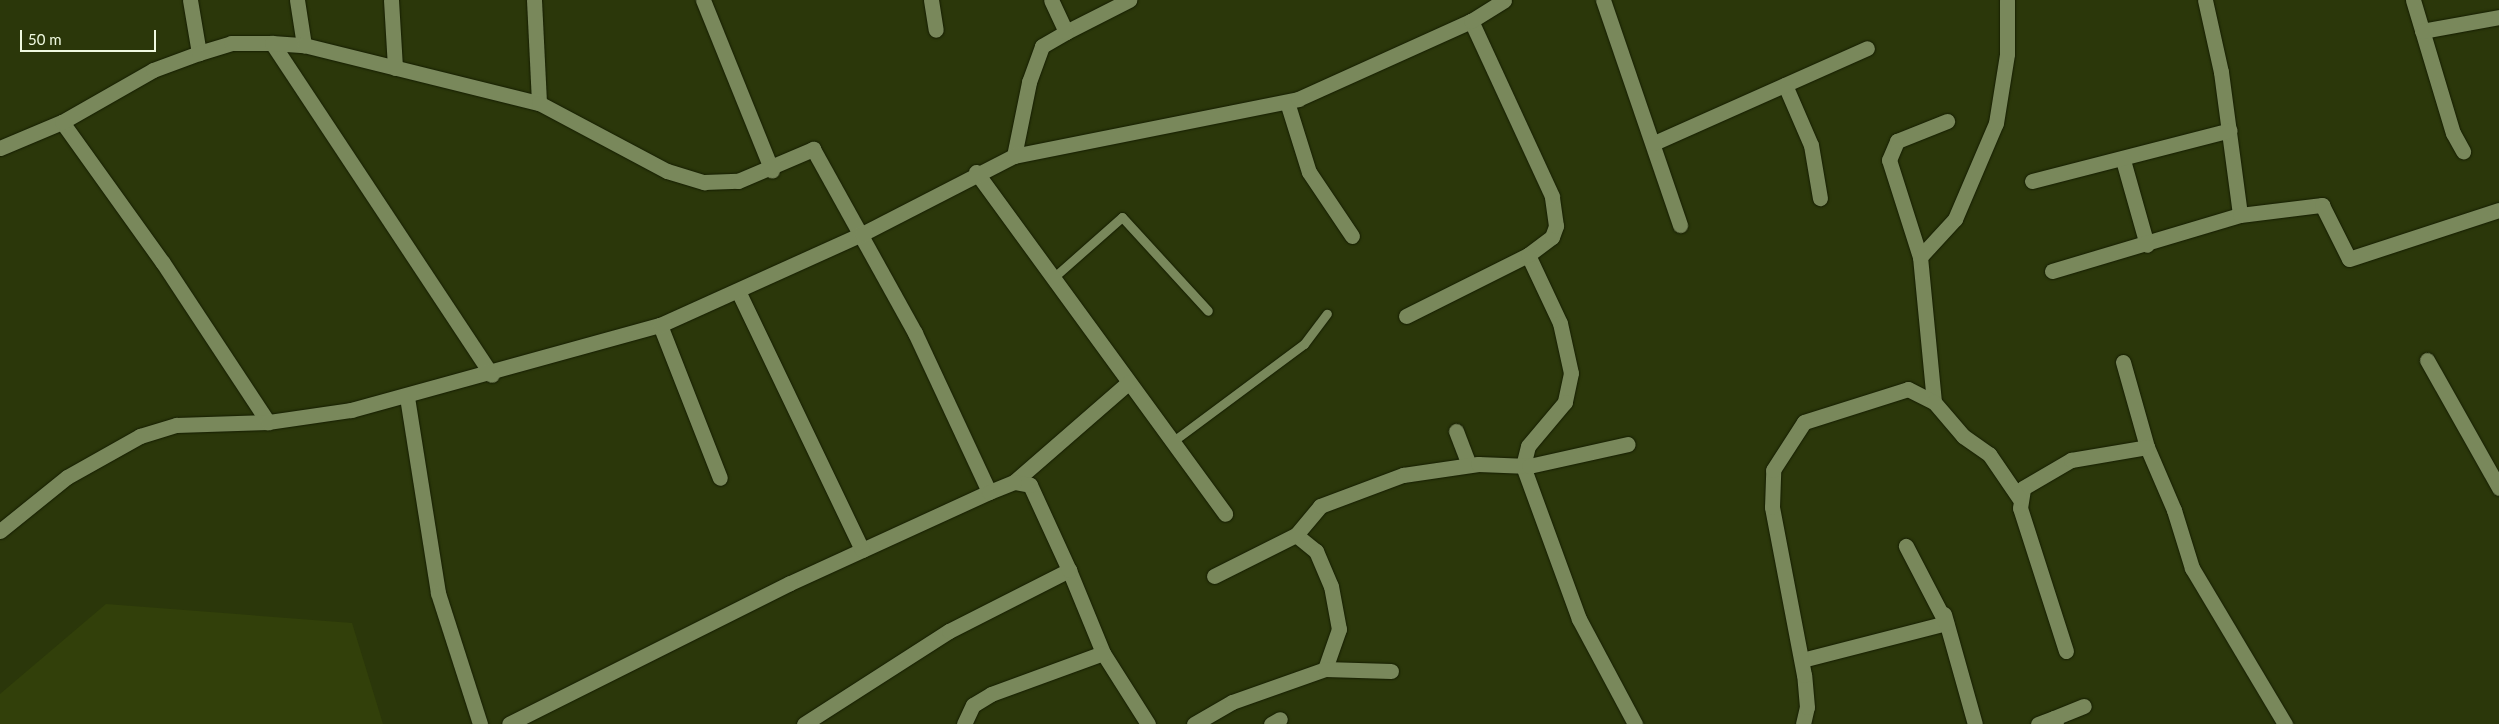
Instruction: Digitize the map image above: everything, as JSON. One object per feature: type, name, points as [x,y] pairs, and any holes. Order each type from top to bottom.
[{"type":"street","points":[[190,0],[199,52]]},
{"type":"street","points":[[297,0],[304,45]]},
{"type":"street","points":[[391,0],[395,68]]},
{"type":"street","points":[[534,0],[539,103]]},
{"type":"street","points":[[703,0],[772,170]]},
{"type":"street","points":[[931,0],[936,30]]},
{"type":"street","points":[[1051,0],[1066,32]]},
{"type":"street","points":[[1014,156],[1028,82],[1042,46],[1129,0]]},
{"type":"street","points":[[0,531],[68,478],[140,436],[176,425],[268,422],[407,397],[492,375],[660,326],[739,293],[862,234],[976,172],[1014,156],[1287,102],[1471,21],[1504,0]]},
{"type":"street","points":[[1603,0],[1654,144],[1680,225]]},
{"type":"street","points":[[1920,257],[1955,219],[1996,123],[2007,54],[2007,0]]},
{"type":"street","points":[[2205,0],[2230,130],[2240,216]]},
{"type":"street","points":[[2413,0],[2453,133],[2463,151]]},
{"type":"street","points":[[2422,31],[2499,17]]},
{"type":"street","points":[[1406,316],[1528,255],[1552,237],[1556,212],[1471,21]]},
{"type":"street","points":[[0,148],[62,122],[153,70],[199,52],[231,43],[272,43],[304,45],[539,103],[667,171],[704,182],[738,181],[772,170],[813,149],[862,234],[947,396],[989,492]]},
{"type":"street","points":[[272,43],[492,375]]},
{"type":"street","points":[[1654,144],[1867,48]]},
{"type":"street","points":[[1785,85],[1811,145],[1820,198]]},
{"type":"street","points":[[1287,102],[1309,172],[1352,236]]},
{"type":"street","points":[[1934,402],[1920,257],[1889,160],[1897,141],[1947,121]]},
{"type":"street","points":[[62,122],[163,263],[268,422]]},
{"type":"street","points":[[2032,181],[2123,160],[2230,130]]},
{"type":"street","points":[[2123,160],[2147,245]]},
{"type":"street","points":[[976,172],[1225,514]]},
{"type":"street","points":[[2052,271],[2147,245],[2240,216],[2322,205],[2349,259],[2499,210]]},
{"type":"street","points":[[1528,255],[1560,323],[1570,373],[1565,402],[1533,438],[1523,466],[1579,620],[1635,724]]},
{"type":"street","points":[[739,293],[862,550]]},
{"type":"street","points":[[660,326],[720,478]]},
{"type":"street","points":[[2427,360],[2499,488]]},
{"type":"street","points":[[2123,362],[2147,447],[2174,510],[2192,568],[2285,724]]},
{"type":"street","points":[[509,724],[862,550],[1014,482],[1129,382]]},
{"type":"street","points":[[1803,724],[1807,707],[1802,660],[1772,507],[1773,470],[1804,422],[1908,389],[1934,402],[1962,436],[1989,454],[2019,498],[2066,650]]},
{"type":"street","points":[[407,397],[438,593],[480,724]]},
{"type":"street","points":[[1456,430],[1469,465]]},
{"type":"street","points":[[1214,576],[1296,535],[1320,506],[1403,475],[1469,465],[1523,466],[1628,444]]},
{"type":"street","points":[[2019,498],[2032,479],[2071,460],[2147,447]]},
{"type":"street","points":[[1014,482],[1030,486],[1037,495],[1103,653],[1148,724]]},
{"type":"street","points":[[1296,535],[1316,551],[1331,586],[1339,628],[1325,668]]},
{"type":"street","points":[[1906,546],[1946,623]]},
{"type":"street","points":[[804,724],[949,631],[1069,570]]},
{"type":"street","points":[[1932,572],[1975,724]]},
{"type":"street","points":[[1802,660],[1946,623]]},
{"type":"street","points":[[964,724],[973,705],[991,694],[1103,653]]},
{"type":"street","points":[[1194,724],[1232,702],[1325,668],[1391,671]]},
{"type":"street","points":[[2038,724],[2055,721],[2084,706]]},
{"type":"lane","points":[[1053,278],[1122,217],[1208,311]]},
{"type":"lane","points":[[1172,442],[1304,344],[1327,314]]},
{"type":"shaded area","points":[[106,604],[352,623],[383,724],[0,724],[0,694]]}]
